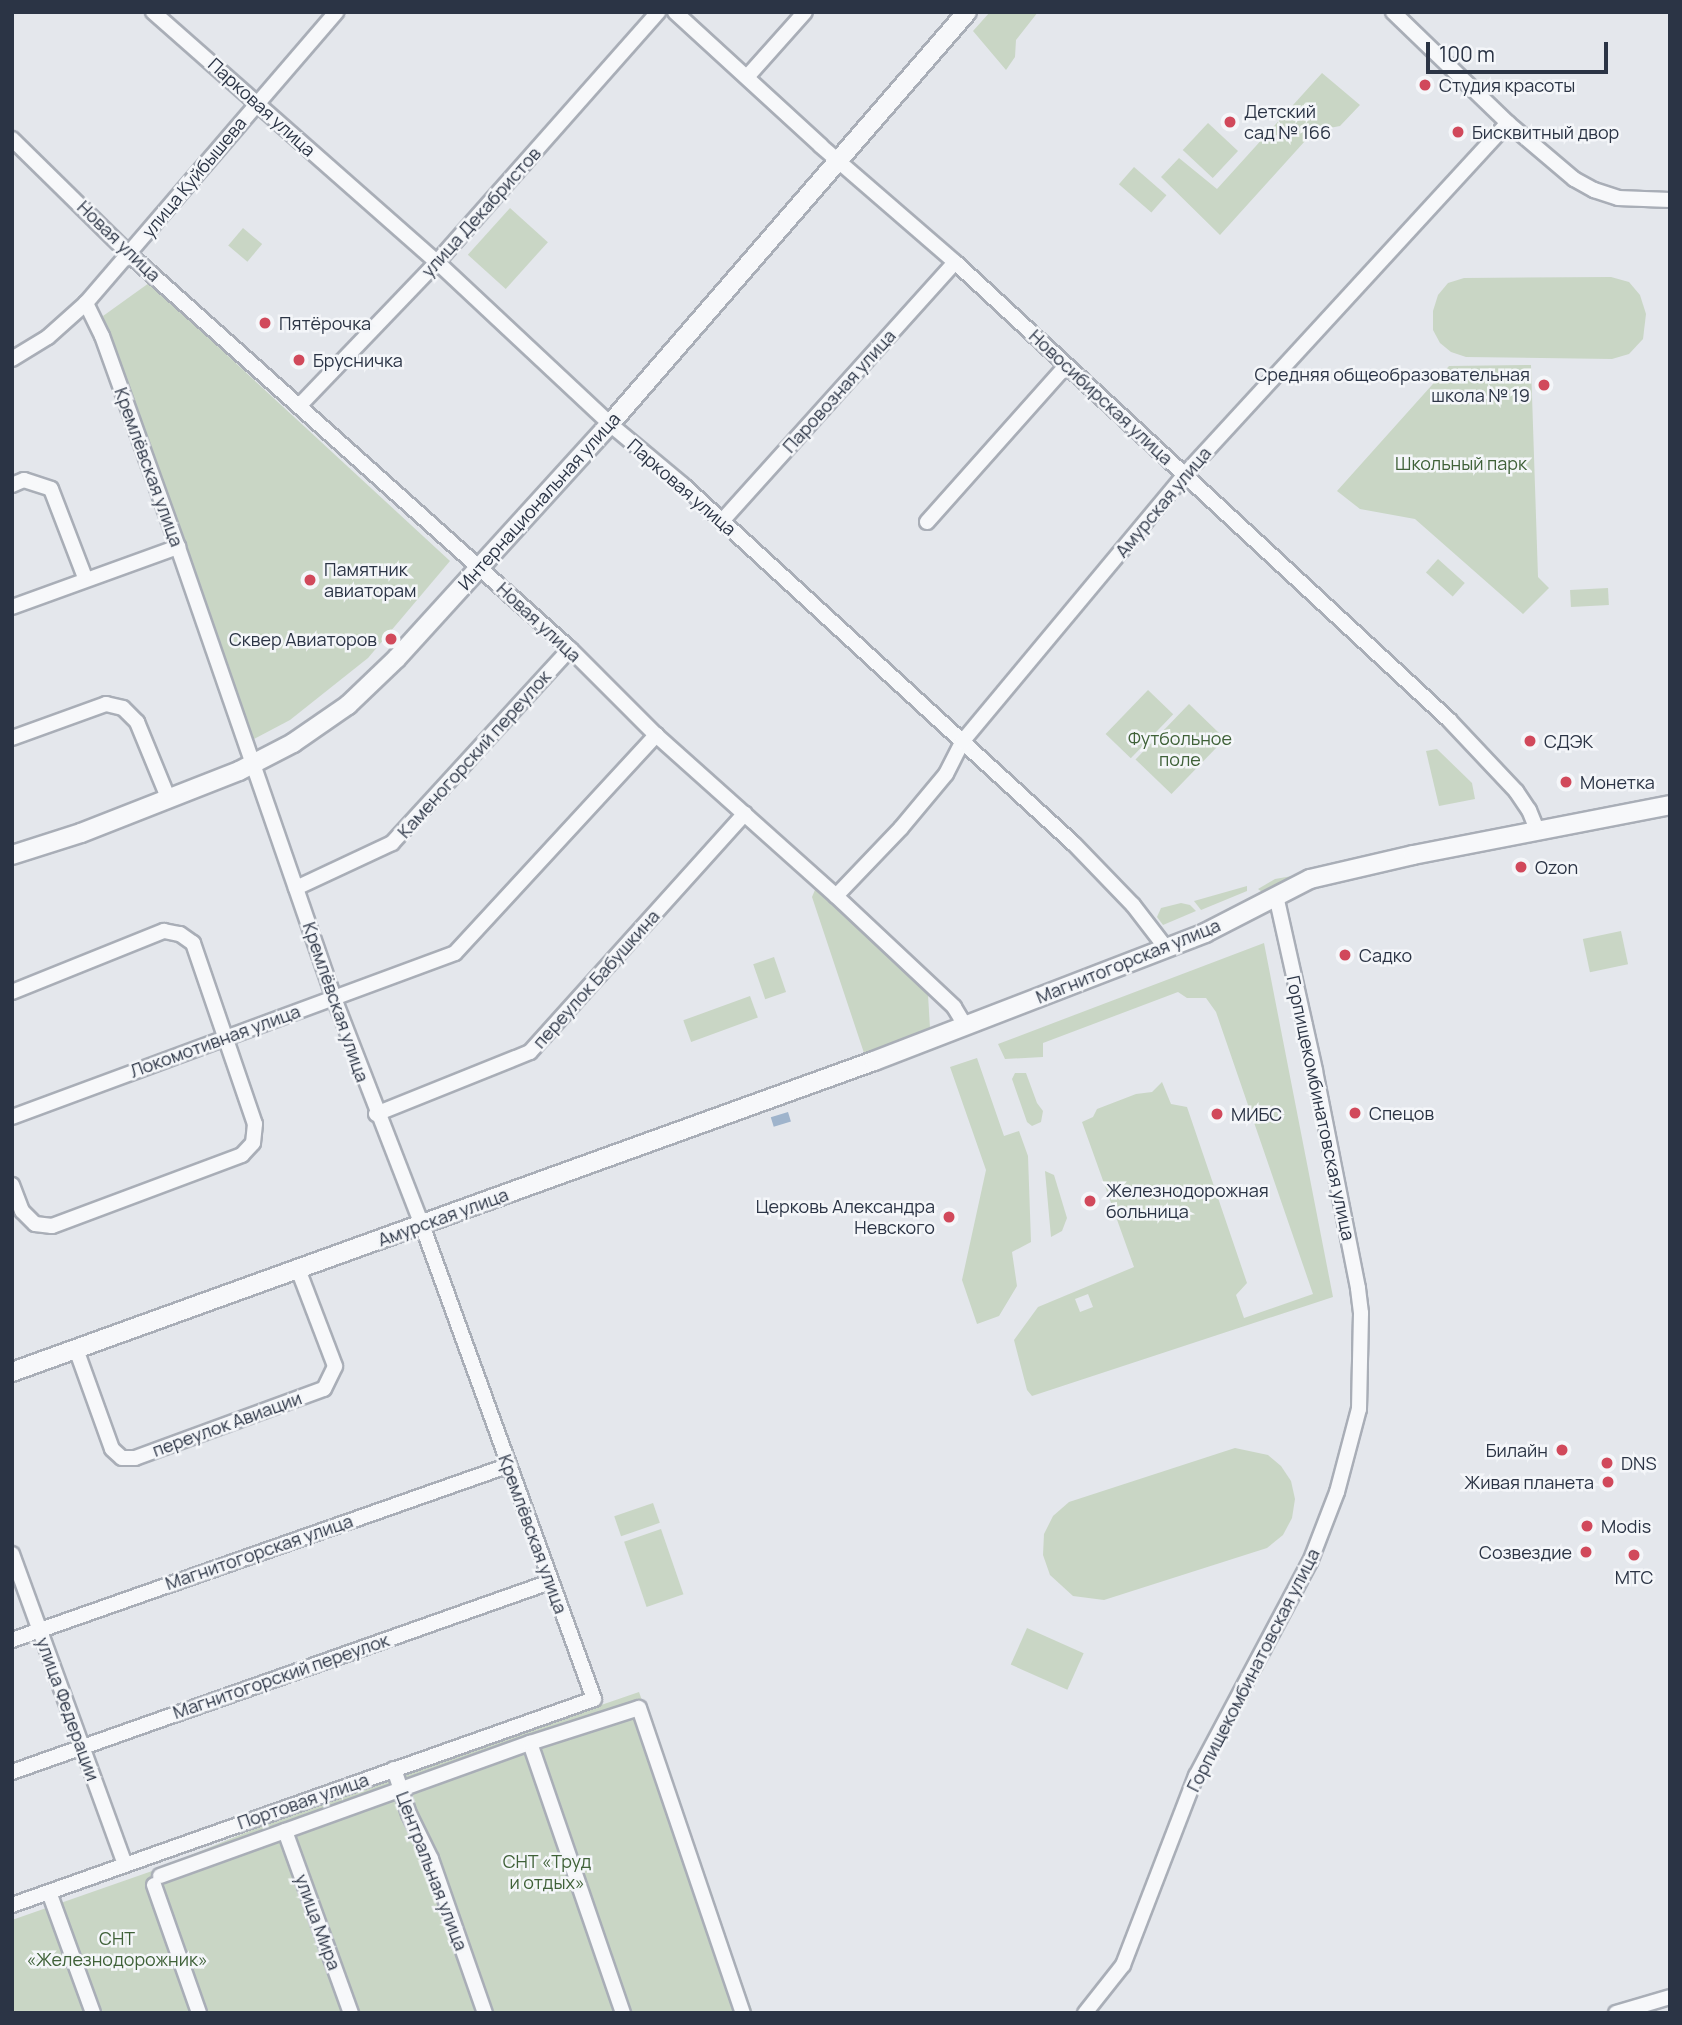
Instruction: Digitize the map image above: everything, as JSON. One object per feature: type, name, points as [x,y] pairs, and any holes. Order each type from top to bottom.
[{"type":"street","name":"Парковая улица","points":[[153,12],[437,262],[610,424],[722,521],[1108,876],[1166,948]]},
{"type":"street","name":"улица Куйбышева","points":[[12,359],[48,337],[86,303],[336,12]]},
{"type":"street","name":"улица Декабристов","points":[[299,406],[437,262],[658,12]]},
{"type":"street","name":"Новосибирская улица","points":[[675,12],[955,262],[1449,720],[1516,791],[1529,810],[1537,830]]},
{"type":"street","points":[[747,77],[805,12]]},
{"type":"street","name":"Интернациональная улица","points":[[12,855],[169,800],[253,764],[293,743],[348,705],[397,658],[610,424],[967,12]]},
{"type":"street","points":[[1393,12],[1508,123],[1562,170],[1594,190],[1628,199],[1670,200]]},
{"type":"street","name":"Амурская улица","points":[[836,895],[901,828],[946,774],[962,742],[1185,474],[1508,123]]},
{"type":"street","name":"Новая улица","points":[[12,139],[129,254],[570,649],[656,735],[836,895],[954,1007],[965,1025]]},
{"type":"street","name":"Паровозная улица","points":[[722,521],[955,262]]},
{"type":"street","name":"Кремлёвская улица","points":[[86,303],[102,336],[178,547],[376,1114],[422,1225],[594,1699]]},
{"type":"street","points":[[927,522],[1066,366]]},
{"type":"street","points":[[12,485],[24,480],[51,489],[86,580]]},
{"type":"street","points":[[12,607],[178,547]]},
{"type":"street","name":"Каменогорский переулок","points":[[296,888],[392,843],[570,649]]},
{"type":"street","points":[[12,738],[106,704],[123,708],[136,722],[169,800]]},
{"type":"street","name":"Локомотивная улица","points":[[12,1117],[455,953],[656,735]]},
{"type":"street","name":"Магнитогорская улица","points":[[874,1061],[1205,933],[1276,896],[1333,872],[1670,805]]},
{"type":"street","name":"переулок Бабушкина","points":[[376,1114],[530,1052],[746,813]]},
{"type":"street","name":"Горпищекомбинатовская улица","points":[[1085,2013],[1123,1965],[1187,1796],[1310,1562],[1338,1492],[1359,1409],[1361,1324],[1358,1288],[1315,1070],[1276,896]]},
{"type":"street","points":[[12,992],[164,931],[180,934],[193,943],[255,1125],[253,1143],[242,1155],[52,1226],[35,1224],[22,1211],[12,1185]]},
{"type":"street","name":"Амурская улица","points":[[12,1372],[874,1061]]},
{"type":"street","name":"переулок Авиации","points":[[76,1349],[112,1450],[122,1458],[135,1458],[324,1389],[335,1366],[298,1269]]},
{"type":"street","name":"Магнитогорская улица","points":[[12,1640],[507,1465]]},
{"type":"street","name":"улица Федерации","points":[[12,1554],[125,1864]]},
{"type":"street","name":"Магнитогорский переулок","points":[[12,1772],[550,1582]]},
{"type":"street","name":"Портовая улица","points":[[12,1905],[594,1699]]},
{"type":"street","points":[[199,2013],[157,1881],[285,1831],[530,1743],[639,1708],[743,2013]]},
{"type":"street","points":[[530,1743],[623,2013]]},
{"type":"street","name":"Центральная улица","points":[[394,1769],[409,1814],[432,1859],[485,2013]]},
{"type":"street","name":"улица Мира","points":[[285,1831],[351,2013]]},
{"type":"street","points":[[49,1892],[93,2013]]},
{"type":"street","points":[[1616,2013],[1670,1997]]},
{"type":"green space","points":[[990,12],[1038,12],[1016,40],[1015,57],[1006,70],[973,31]]},
{"type":"green space","points":[[1322,73],[1360,105],[1340,126],[1314,131],[1220,235],[1161,177],[1179,158],[1217,189]]},
{"type":"green space","points":[[1208,123],[1238,151],[1213,178],[1183,150]]},
{"type":"green space","points":[[1134,167],[1166,195],[1151,213],[1119,184]]},
{"type":"green space","points":[[510,208],[548,242],[506,289],[468,255]]},
{"type":"green space","points":[[243,228],[262,244],[247,262],[228,246]]},
{"type":"green space","points":[[1611,277],[1629,282],[1640,295],[1646,314],[1643,339],[1629,354],[1612,359],[1466,357],[1451,352],[1440,343],[1433,330],[1433,311],[1438,295],[1448,283],[1464,278]]},
{"type":"green space","name":"Сквер Авиаторов","points":[[149,283],[450,561],[368,658],[290,720],[252,740],[103,316]]},
{"type":"green space","name":"Школьный парк","points":[[1531,365],[1538,577],[1549,588],[1523,614],[1415,519],[1360,509],[1337,491],[1449,366]]},
{"type":"green space","points":[[1438,559],[1465,583],[1453,596],[1426,572]]},
{"type":"green space","points":[[1608,588],[1609,605],[1571,607],[1570,590]]},
{"type":"green space","points":[[1148,690],[1173,714],[1131,758],[1106,734]]},
{"type":"green space","name":"Футбольное поле","points":[[1189,704],[1225,739],[1171,794],[1136,759]]},
{"type":"green space","points":[[1437,749],[1472,783],[1475,799],[1439,806],[1426,751]]},
{"type":"green space","points":[[1298,875],[1265,894],[1258,889],[1275,879]]},
{"type":"green space","points":[[817,885],[928,995],[930,1028],[864,1053],[812,897]]},
{"type":"green space","points":[[1247,886],[1247,891],[1201,910],[1194,901]]},
{"type":"green space","points":[[1181,903],[1190,905],[1196,911],[1163,925],[1157,917],[1161,908]]},
{"type":"green space","points":[[1621,931],[1628,964],[1590,972],[1583,939]]},
{"type":"green space","points":[[1264,943],[1333,1297],[1032,1396],[1027,1390],[1014,1340],[1038,1307],[1134,1267],[1082,1122],[1093,1117],[1097,1109],[1136,1094],[1152,1092],[1162,1082],[1171,1104],[1187,1107],[1247,1283],[1236,1295],[1244,1318],[1313,1294],[1216,1012],[1206,998],[1187,998],[1178,992],[1043,1043],[1043,1057],[1005,1059],[998,1044]],"holes":[[[1088,1294],[1093,1307],[1080,1312],[1075,1299]]]},
{"type":"green space","points":[[774,957],[786,992],[765,999],[753,964]]},
{"type":"green space","points":[[750,996],[758,1018],[691,1042],[683,1020]]},
{"type":"green space","points":[[977,1058],[1004,1136],[1019,1131],[1028,1156],[1031,1242],[1012,1252],[1017,1286],[999,1316],[977,1324],[962,1280],[986,1170],[950,1067]]},
{"type":"green space","points":[[1015,1073],[1026,1073],[1037,1103],[1043,1111],[1041,1122],[1032,1126],[1027,1122],[1012,1079]]},
{"type":"green space","points":[[1045,1171],[1054,1175],[1067,1218],[1062,1231],[1051,1237]]},
{"type":"green space","points":[[1235,1448],[1268,1455],[1281,1466],[1291,1481],[1295,1499],[1292,1518],[1283,1535],[1267,1548],[1104,1600],[1073,1596],[1050,1575],[1043,1555],[1044,1534],[1053,1516],[1069,1502]]},
{"type":"green space","points":[[653,1503],[660,1523],[621,1536],[614,1516]]},
{"type":"green space","points":[[661,1529],[683,1594],[647,1607],[624,1542]]},
{"type":"green space","points":[[1027,1628],[1084,1653],[1067,1690],[1011,1665]]},
{"type":"green space","name":"СНТ «Труд и отдых»","points":[[639,1692],[753,2013],[12,2013],[12,1920],[155,1870],[324,1800]]},
{"type":"water","points":[[788,1112],[791,1122],[774,1127],[771,1117]]},
{"type":"place","name":"Студия красоты","points":[[1425,85]]},
{"type":"place","name":"Детский сад № 166","points":[[1230,122]]},
{"type":"place","name":"Бисквитный двор","points":[[1458,132]]},
{"type":"place","name":"Пятёрочка","points":[[265,323]]},
{"type":"place","name":"Брусничка","points":[[299,360]]},
{"type":"place","name":"Средняя общеобразовательная школа № 19","points":[[1544,385]]},
{"type":"place","name":"Памятник авиаторам","points":[[310,580]]},
{"type":"place","name":"Сквер Авиаторов","points":[[391,639]]},
{"type":"place","name":"СДЭК","points":[[1530,741]]},
{"type":"place","name":"Монетка","points":[[1566,782]]},
{"type":"place","name":"Ozon","points":[[1521,867]]},
{"type":"place","name":"Садко","points":[[1345,955]]},
{"type":"place","name":"Спецов","points":[[1355,1113]]},
{"type":"place","name":"МИБС","points":[[1217,1114]]},
{"type":"place","name":"Железнодорожная больница","points":[[1090,1201]]},
{"type":"place","name":"Церковь Александра Невского","points":[[949,1217]]},
{"type":"place","name":"Билайн","points":[[1562,1450]]},
{"type":"place","name":"DNS","points":[[1607,1463]]},
{"type":"place","name":"Живая планета","points":[[1608,1482]]},
{"type":"place","name":"Modis","points":[[1587,1526]]},
{"type":"place","name":"Созвездие","points":[[1586,1552]]},
{"type":"place","name":"МТС","points":[[1634,1555]]},
{"type":"park label","name":"СНТ «Железнодорожник»","points":[[117,1949]]}]
